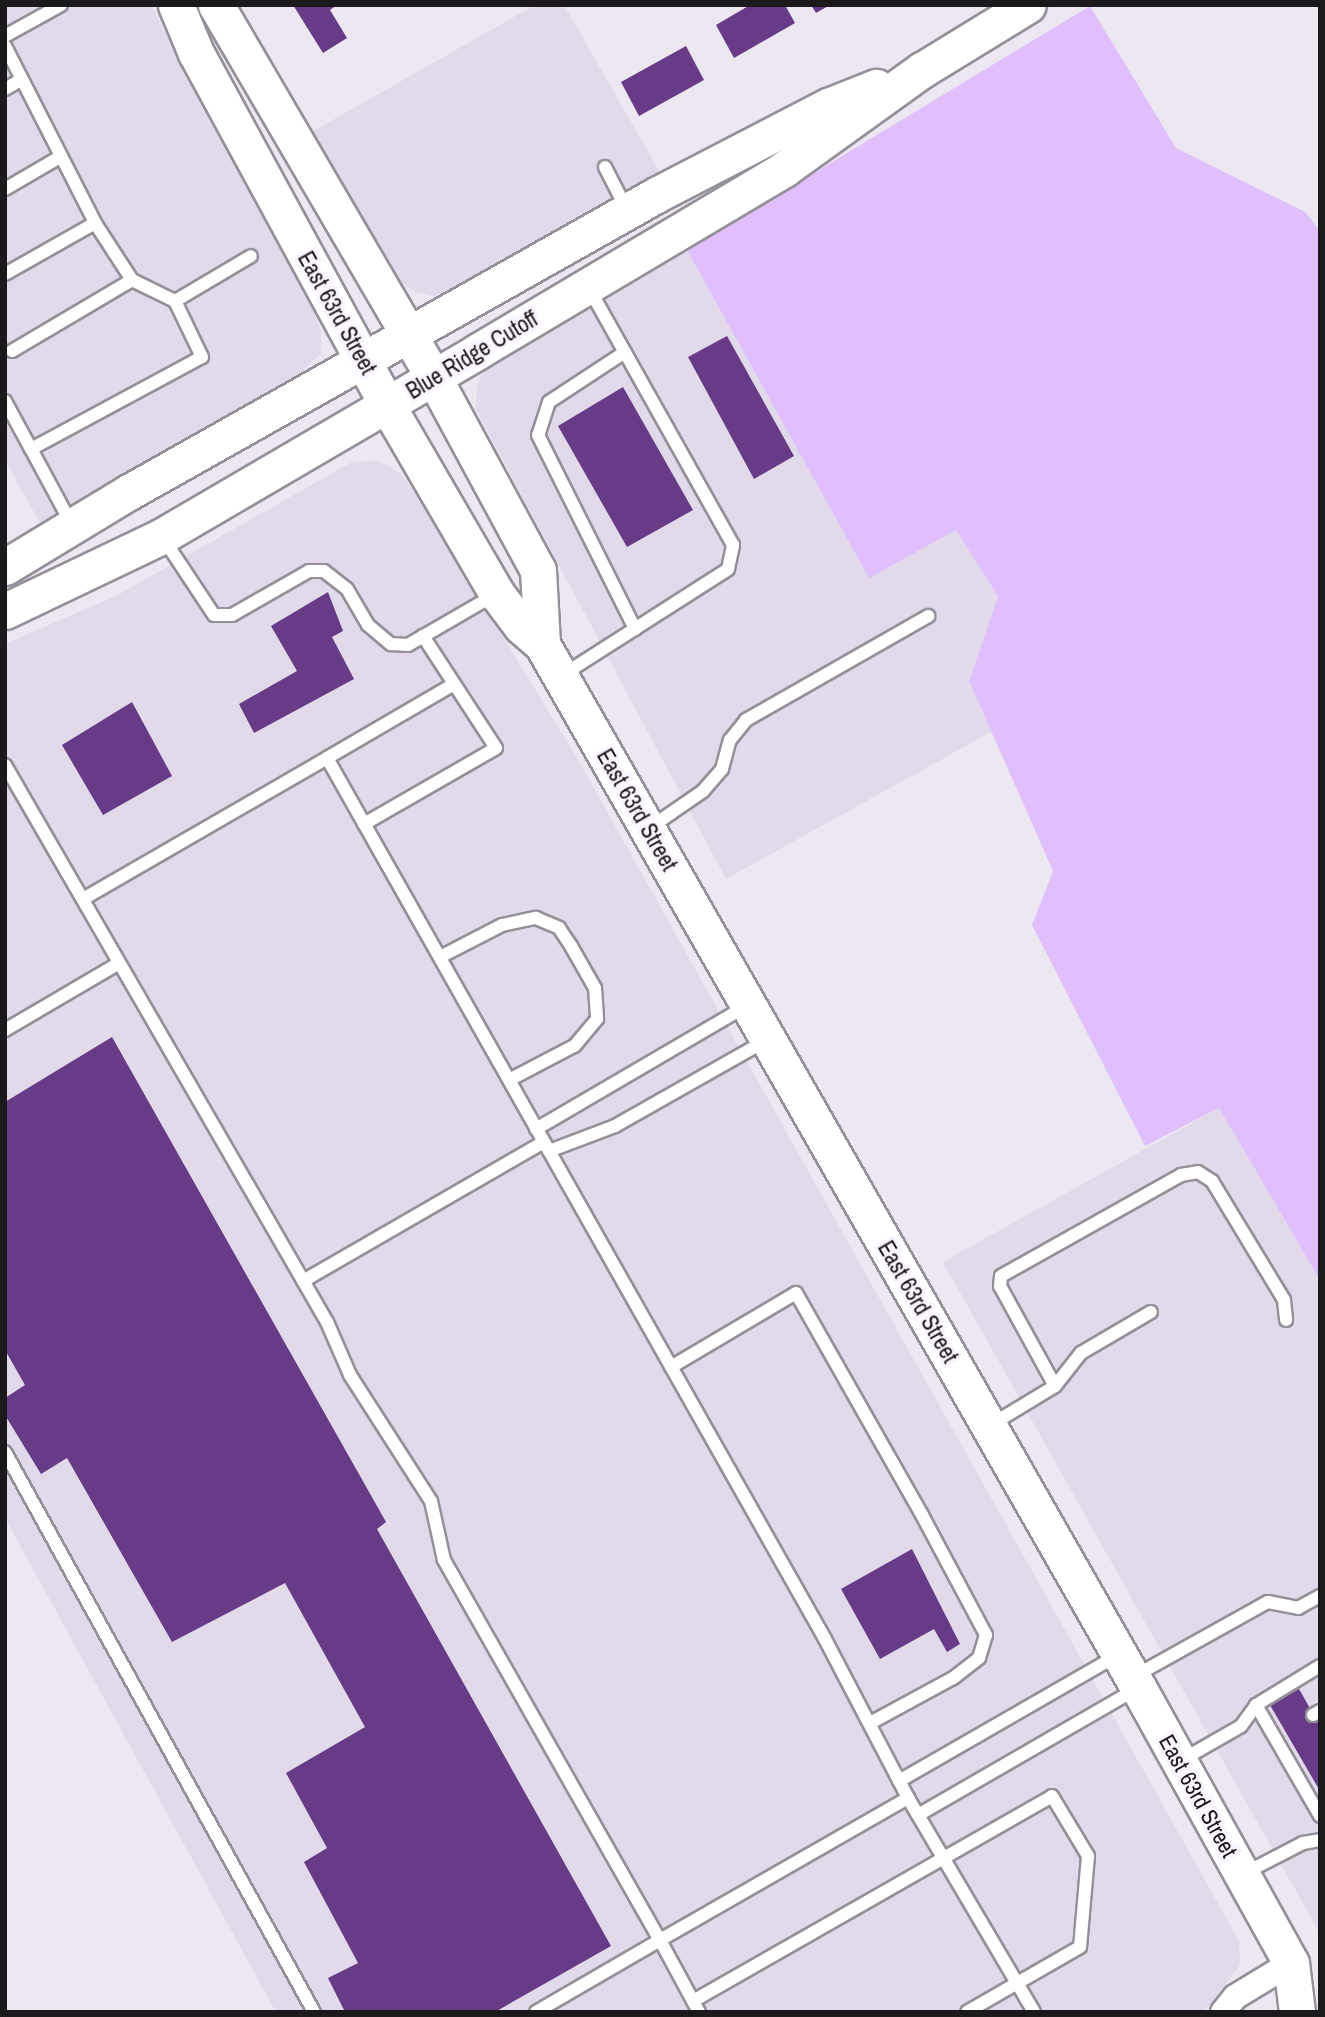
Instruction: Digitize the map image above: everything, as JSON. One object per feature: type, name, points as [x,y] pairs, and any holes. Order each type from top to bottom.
[{"type":"main road","name":"East 63rd Street","points":[[176,5],[196,53],[387,405],[496,594],[521,626],[542,644],[561,676],[1130,1673],[1291,1964],[1297,2012]]},
{"type":"main road","name":"East 63rd Street","points":[[216,5],[433,378],[538,570],[542,644]]},
{"type":"main road","name":"Blue Ridge Cutoff","points":[[5,611],[162,536],[433,378],[784,169],[922,70],[1028,5]]},
{"type":"main road","name":"Blue Ridge Cutoff","points":[[5,567],[72,525],[628,212],[828,106],[922,70]]},
{"type":"main road","name":"East 63rd Street","points":[[1291,1964],[1320,1987]]},
{"type":"street","points":[[1223,2012],[1235,1997],[1291,1964]]},
{"type":"lane","points":[[5,36],[61,5]]},
{"type":"lane","points":[[5,46],[19,81],[95,223],[132,280],[175,301],[202,357],[31,449]]},
{"type":"lane","points":[[5,89],[19,81]]},
{"type":"lane","points":[[5,189],[60,157]]},
{"type":"lane","points":[[605,167],[628,212]]},
{"type":"lane","points":[[5,274],[95,223]]},
{"type":"lane","points":[[175,301],[251,256]]},
{"type":"lane","points":[[12,351],[132,280]]},
{"type":"lane","points":[[561,676],[728,569],[733,545],[588,286]]},
{"type":"lane","points":[[625,352],[549,402],[538,435],[635,629]]},
{"type":"lane","points":[[5,401],[72,525]]},
{"type":"lane","points":[[162,536],[214,615],[232,615],[309,571],[324,571],[347,589],[368,625],[391,644],[408,645],[496,594]]},
{"type":"lane","points":[[648,829],[703,791],[722,769],[730,740],[746,720],[928,616]]},
{"type":"lane","points":[[364,824],[496,748],[423,636]]},
{"type":"lane","points":[[83,899],[454,684]]},
{"type":"lane","points":[[327,758],[870,1723],[908,1798],[1034,2012]]},
{"type":"lane","points":[[5,765],[303,1280],[349,1375],[431,1501],[444,1560],[696,2006],[1052,1796],[1088,1856],[1080,1947],[967,2012]]},
{"type":"lane","points":[[440,957],[502,925],[536,918],[559,929],[571,946],[594,988],[597,1019],[574,1046],[509,1080]]},
{"type":"lane","points":[[5,1030],[119,963]]},
{"type":"lane","points":[[537,1129],[749,1005]]},
{"type":"lane","points":[[303,1280],[547,1146],[615,1126],[768,1040]]},
{"type":"lane","points":[[1055,1386],[1000,1286],[1001,1276],[1181,1175],[1198,1172],[1212,1181],[1284,1300],[1286,1320]]},
{"type":"lane","points":[[671,1367],[796,1293],[986,1635],[979,1658],[953,1678],[870,1723]]},
{"type":"lane","points":[[989,1426],[1055,1386],[1081,1353],[1152,1312]]},
{"type":"lane","points":[[5,1452],[313,2012]]},
{"type":"lane","points":[[899,1781],[1130,1673],[1268,1602],[1298,1608],[1320,1596]]},
{"type":"lane","points":[[1179,1761],[1241,1726],[1256,1705],[1316,1668],[1320,1683]]},
{"type":"lane","points":[[918,1815],[1130,1673]]},
{"type":"lane","points":[[1256,1705],[1279,1734],[1311,1788],[1320,1816]]},
{"type":"lane","points":[[536,2012],[908,1798]]},
{"type":"lane","points":[[1242,1875],[1303,1843],[1320,1840]]},
{"type":"shaded area","points":[[5,5],[151,5],[309,299],[321,332],[321,353],[300,373],[40,523],[5,460]]},
{"type":"shaded area","points":[[535,5],[564,5],[662,176],[460,288],[434,296],[415,292],[399,281],[310,133]]},
{"type":"shaded area","points":[[1090,6],[1176,148],[1305,212],[1320,231],[1320,1280],[1219,1108],[1145,1146],[1032,925],[1053,871],[969,681],[998,597],[956,530],[869,578],[687,250]]},
{"type":"shaded area","points":[[687,250],[869,577],[956,530],[998,598],[969,680],[991,732],[726,879],[476,409],[477,387],[486,365]]},
{"type":"shaded area","points":[[379,461],[401,474],[419,498],[581,765],[1239,1941],[1240,1965],[1204,2012],[276,2012],[5,1518],[5,644],[118,595],[352,462]]},
{"type":"shaded area","points":[[1219,1108],[1320,1280],[1319,1932],[943,1262]]},
{"type":"building","points":[[293,5],[337,5],[330,10],[347,38],[323,53]]},
{"type":"building","points":[[750,5],[785,5],[795,23],[734,58],[716,25]]},
{"type":"building","points":[[811,5],[830,5],[816,13]]},
{"type":"building","points":[[686,46],[704,80],[639,116],[621,82]]},
{"type":"building","points":[[727,336],[794,456],[754,479],[688,357]]},
{"type":"building","points":[[623,387],[693,510],[627,547],[558,426]]},
{"type":"building","points":[[328,592],[343,631],[332,637],[354,679],[254,733],[239,704],[297,671],[271,626]]},
{"type":"building","points":[[132,702],[172,776],[103,815],[62,745]]},
{"type":"building","points":[[112,1037],[386,1522],[377,1529],[611,1946],[495,2012],[345,2012],[328,1978],[358,1963],[304,1862],[327,1848],[286,1773],[365,1727],[285,1583],[172,1642],[67,1458],[41,1474],[5,1415],[5,1398],[25,1385],[5,1350],[5,1102]]},
{"type":"building","points":[[912,1549],[960,1644],[947,1652],[934,1629],[880,1659],[841,1589]]},
{"type":"building","points":[[1299,1689],[1320,1726],[1320,1791],[1270,1705]]}]
